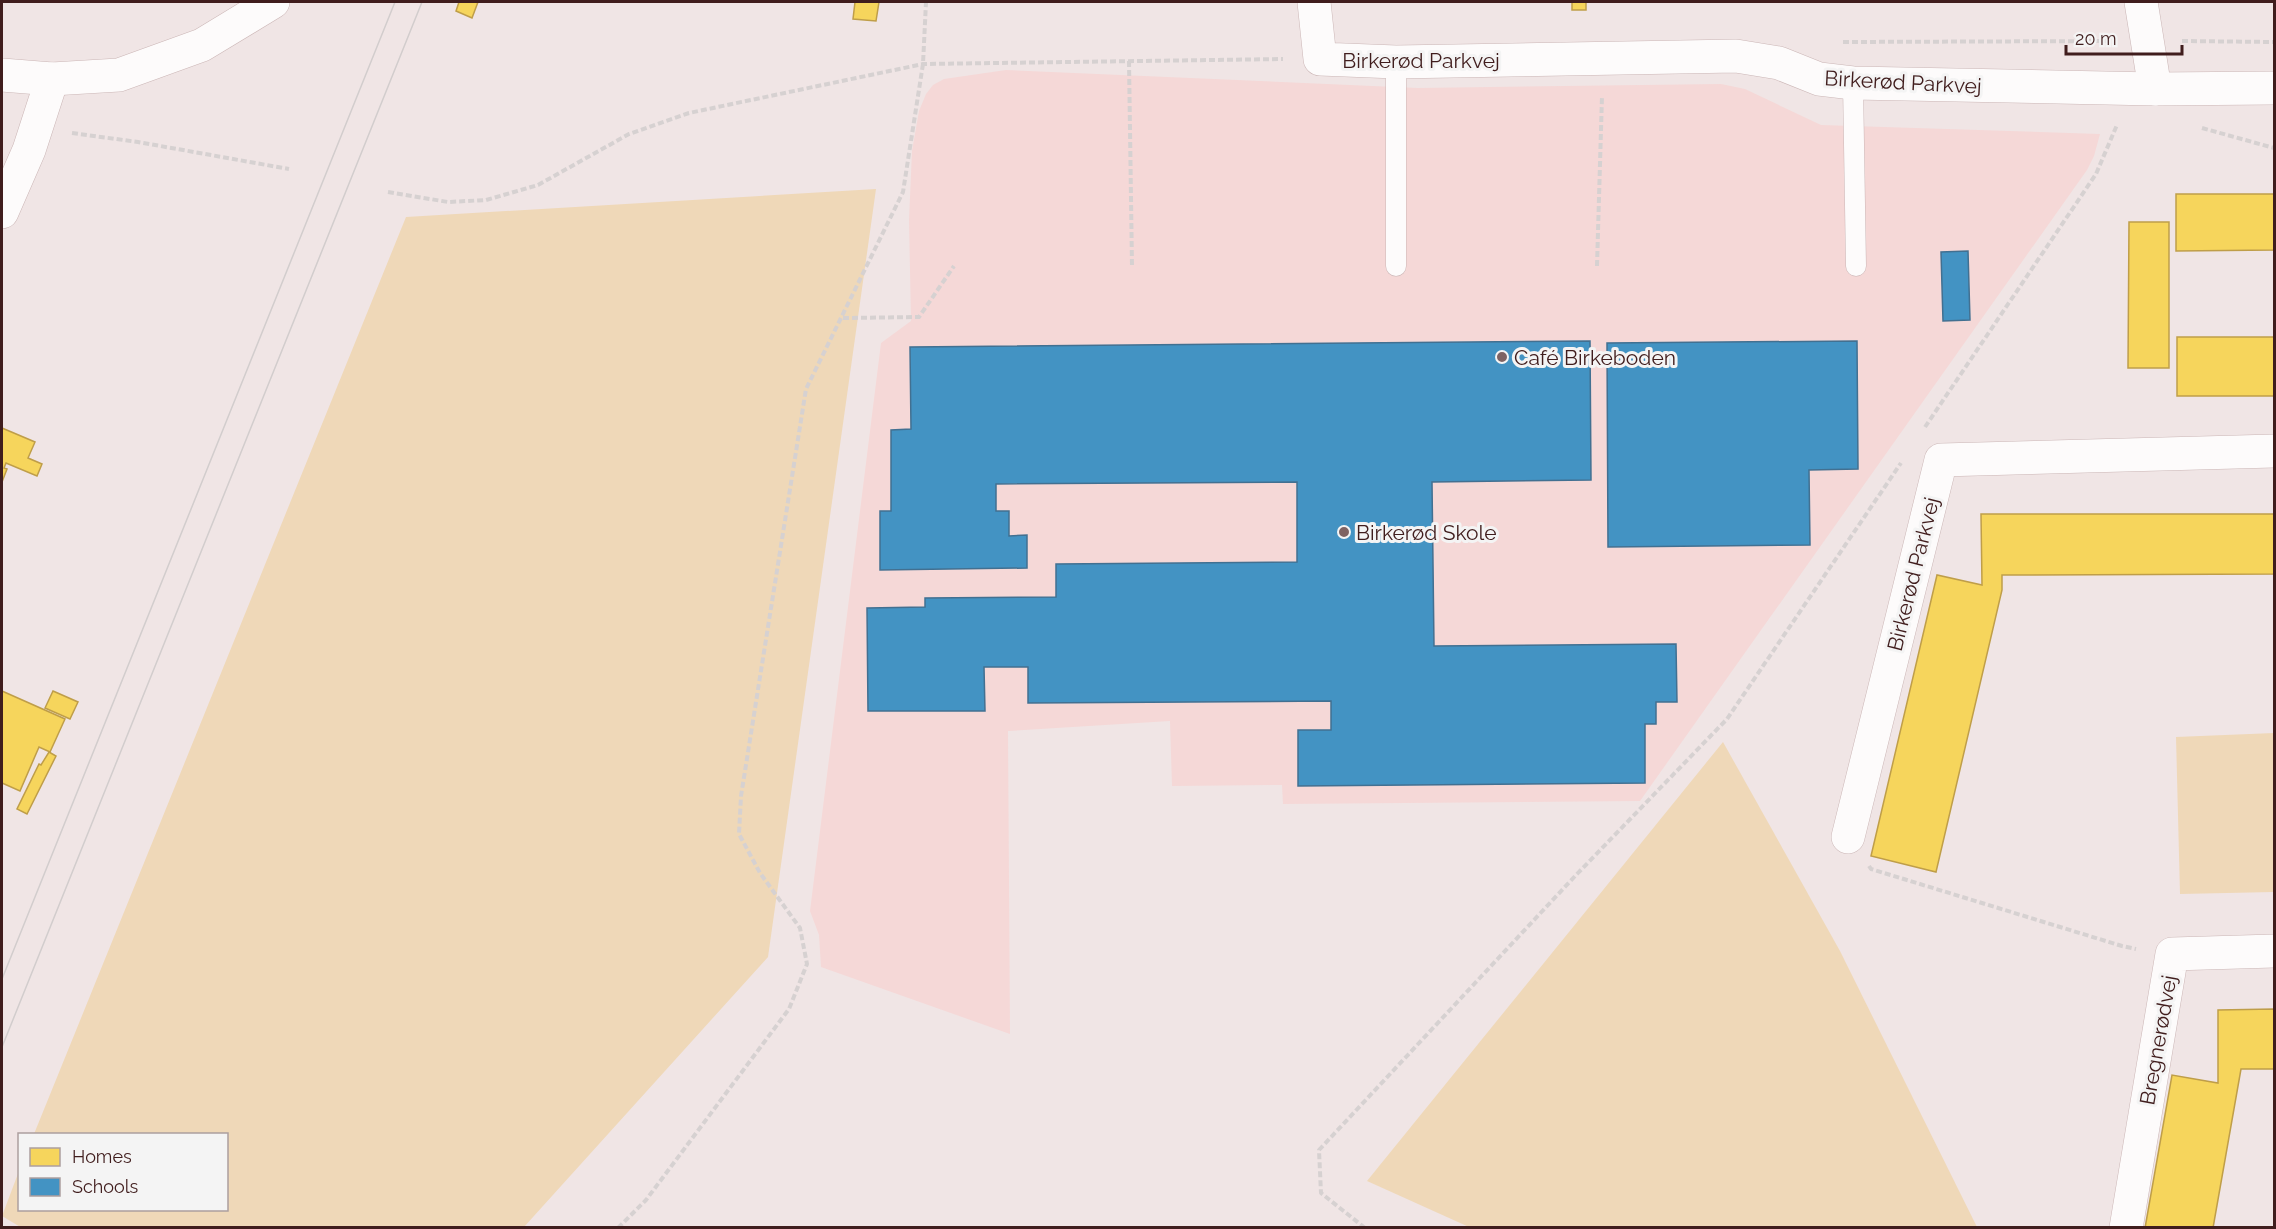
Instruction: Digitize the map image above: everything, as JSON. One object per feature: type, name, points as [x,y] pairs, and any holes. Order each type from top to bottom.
[{"type":"street","points":[[2,75],[52,79],[119,75],[202,45],[273,2]]},
{"type":"street","points":[[1314,2],[1320,59]]},
{"type":"street","points":[[2141,2],[2155,89]]},
{"type":"street","name":"Birkerød Parkvej","points":[[1320,59],[1396,62],[1736,56],[1779,63],[1819,79],[1853,83],[2155,89],[2274,88]]},
{"type":"street","points":[[2,212],[29,150],[52,79]]},
{"type":"street","name":"Birkerød Parkvej","points":[[1848,837],[1941,460],[2274,451]]},
{"type":"street","name":"Bregnerødvej","points":[[2126,1227],[2172,954],[2274,951]]},
{"type":"lane","points":[[1396,62],[1396,266]]},
{"type":"lane","points":[[1853,83],[1857,266]]},
{"type":"path","points":[[618,1227],[646,1200],[789,1009],[807,964],[800,927],[760,873],[739,834],[742,785],[806,389],[843,318],[903,192],[923,64],[926,2]]},
{"type":"path","points":[[1835,42],[2274,42]]},
{"type":"path","points":[[1597,266],[1603,58]]},
{"type":"path","points":[[388,192],[448,202],[486,200],[538,185],[629,134],[689,114],[923,64],[1320,59]]},
{"type":"path","points":[[1129,61],[1132,266]]},
{"type":"path","points":[[1922,432],[2096,174],[2120,118]]},
{"type":"path","points":[[2199,127],[2274,148]]},
{"type":"path","points":[[36,129],[138,142],[289,169]]},
{"type":"path","points":[[843,318],[919,317],[954,266]]},
{"type":"path","points":[[1365,1227],[1321,1192],[1319,1150],[1577,874],[1727,718],[1902,461]]},
{"type":"path","points":[[1848,837],[1871,869],[2122,946],[2172,954]]},
{"type":"shaded area","name":"Birkerød Skole","points":[[1006,70],[1418,88],[1721,84],[1745,89],[1821,125],[2100,134],[2094,156],[2087,170],[1640,801],[1283,804],[1282,785],[1172,786],[1170,721],[1008,731],[1010,1034],[821,967],[819,935],[810,911],[881,343],[911,321],[909,220],[912,151],[919,111],[926,94],[933,85],[944,79]]},
{"type":"shaded area","points":[[876,189],[768,957],[524,1227],[22,1228],[2,1216],[18,1174],[18,1211],[228,1211],[228,1133],[34,1133],[406,217]]},
{"type":"shaded area","points":[[2274,733],[2274,892],[2180,894],[2176,737]]},
{"type":"shaded area","points":[[1723,742],[1840,951],[1977,1227],[1469,1227],[1367,1181]]},
{"type":"building: Homes","points":[[459,2],[478,2],[472,18],[456,11]]},
{"type":"building: Homes","points":[[855,2],[879,2],[876,21],[853,19]]},
{"type":"building: Homes","points":[[1572,2],[1586,2],[1586,10],[1572,10]]},
{"type":"building: Homes","points":[[2176,194],[2274,194],[2274,250],[2176,251]]},
{"type":"building: Homes","points":[[2129,222],[2169,222],[2169,368],[2128,368]]},
{"type":"building: Homes","points":[[2177,337],[2274,337],[2274,396],[2177,396]]},
{"type":"building: Homes","points":[[2,428],[35,442],[28,458],[42,464],[37,476],[6,463],[4,468],[7,469],[2,482]]},
{"type":"building: Homes","points":[[1981,514],[2274,514],[2274,574],[2002,575],[2002,590],[1936,872],[1871,856],[1937,575],[1982,585]]},
{"type":"building: Homes","points":[[2,691],[65,719],[50,752],[39,747],[20,791],[2,783]]},
{"type":"building: Homes","points":[[53,691],[78,702],[70,719],[45,708]]},
{"type":"building: Homes","points":[[49,752],[56,756],[27,814],[17,809],[39,764],[41,765]]},
{"type":"building: Homes","points":[[2274,1009],[2274,1069],[2241,1069],[2213,1228],[2145,1228],[2172,1075],[2218,1083],[2218,1010]]},
{"type":"building: Schools","points":[[1968,251],[1970,320],[1943,321],[1941,252]]},
{"type":"building: Schools","points":[[1590,341],[1591,480],[1432,482],[1434,646],[1676,644],[1677,702],[1656,702],[1656,724],[1645,724],[1645,783],[1298,786],[1298,730],[1331,730],[1331,701],[1028,703],[1028,667],[984,667],[985,711],[868,711],[867,608],[925,607],[925,598],[1056,597],[1056,564],[1297,562],[1297,482],[996,484],[996,511],[1009,511],[1009,536],[1027,535],[1027,568],[880,570],[880,511],[891,511],[891,430],[911,429],[910,347]]},
{"type":"building: Schools","points":[[1857,341],[1858,469],[1809,470],[1810,545],[1608,547],[1607,343]]},
{"type":"tram line","points":[[2,979],[395,2]]},
{"type":"tram line","points":[[2,1047],[422,2]]},
{"type":"place","name":"Café Birkeboden","points":[[1502,357]]},
{"type":"place","name":"Birkerød Skole","points":[[1344,532]]}]
